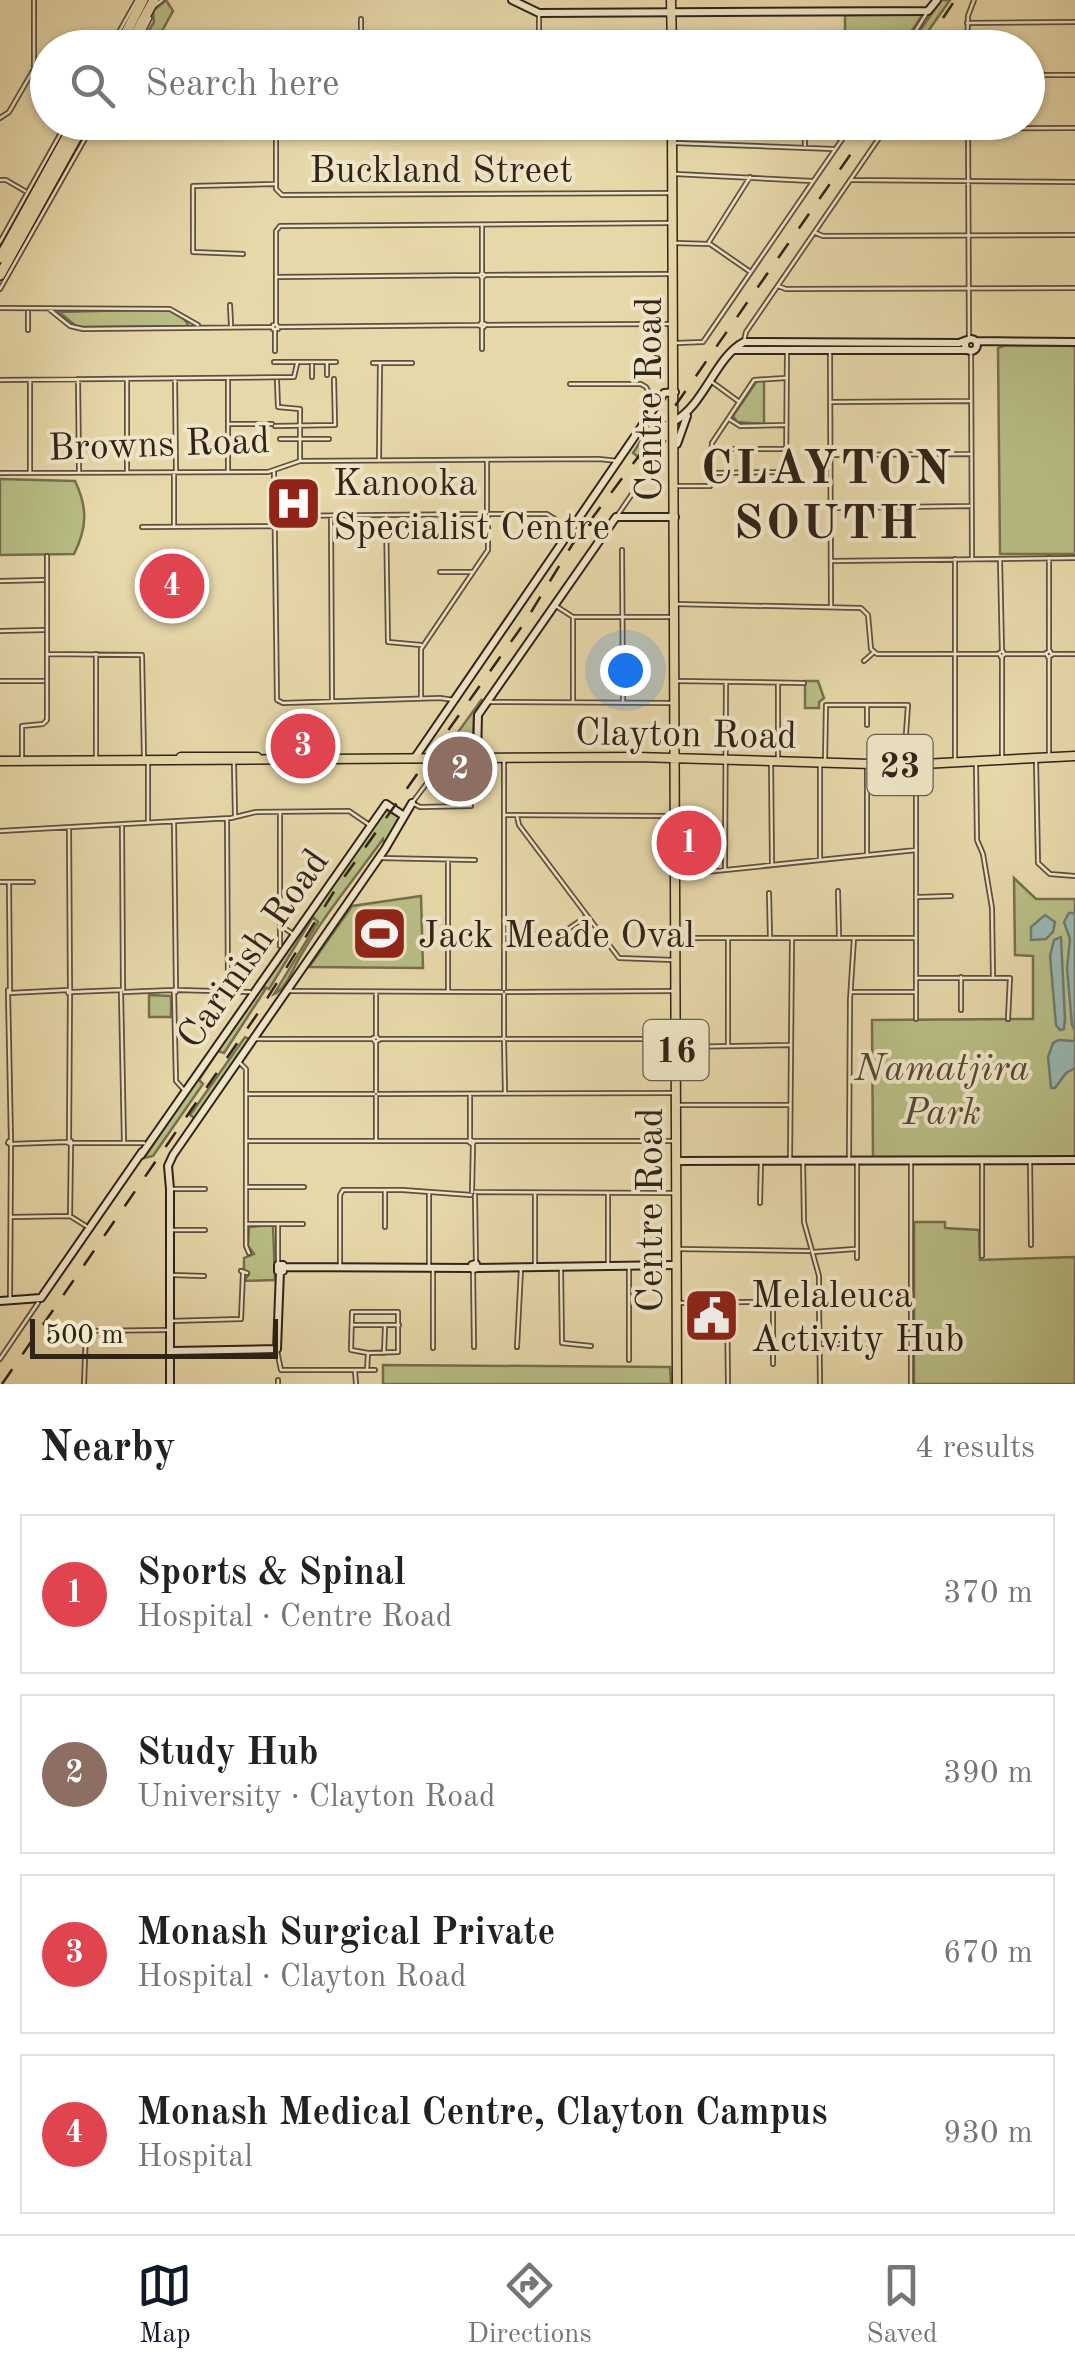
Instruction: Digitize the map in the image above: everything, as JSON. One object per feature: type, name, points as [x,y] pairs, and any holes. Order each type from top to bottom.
[{"type":"highway","points":[[138,30],[149,3]]},
{"type":"highway","points":[[130,30],[149,3]]},
{"type":"highway","points":[[0,277],[67,140]]},
{"type":"highway","points":[[0,258],[47,182],[80,140]]},
{"type":"main road","points":[[673,0],[673,30]]},
{"type":"main road","name":"Centre Road","points":[[674,143],[674,242]]},
{"type":"main road","name":"Centre Road","points":[[674,143],[674,343],[668,396],[678,420],[674,518],[676,1384]]},
{"type":"main road","name":"Centre Road","points":[[674,274],[674,343]]},
{"type":"main road","name":"Centre Road","points":[[674,518],[678,420]]},
{"type":"main road","points":[[676,743],[691,758],[676,772],[660,758],[676,743]]},
{"type":"main road","name":"Clayton Road","points":[[0,762],[146,761],[217,755],[296,759]]},
{"type":"main road","name":"Clayton Road","points":[[164,760],[691,758],[916,765],[1075,756]]},
{"type":"street","points":[[34,0],[34,30]]},
{"type":"street","points":[[512,0],[539,14],[928,11]]},
{"type":"street","points":[[916,30],[937,0]]},
{"type":"street","points":[[967,30],[974,0]]},
{"type":"street","points":[[146,30],[150,22],[149,3]]},
{"type":"street","points":[[126,30],[149,3]]},
{"type":"street","points":[[539,14],[539,30]]},
{"type":"street","points":[[361,19],[361,30]]},
{"type":"street","points":[[967,23],[1075,22]]},
{"type":"street","points":[[1045,76],[1075,75]]},
{"type":"street","points":[[0,118],[9,112],[30,76]]},
{"type":"street","points":[[1045,128],[1075,128]]},
{"type":"street","points":[[1,288],[61,140]]},
{"type":"street","name":"Buckland Street","points":[[276,140],[276,184],[282,195],[674,193]]},
{"type":"street","points":[[804,140],[804,147]]},
{"type":"street","points":[[674,343],[702,342],[841,140]]},
{"type":"street","points":[[744,346],[746,332],[878,140]]},
{"type":"street","points":[[968,140],[972,559]]},
{"type":"street","points":[[674,143],[834,149]]},
{"type":"street","points":[[675,174],[814,182]]},
{"type":"street","points":[[708,244],[750,177]]},
{"type":"street","points":[[0,180],[28,193]]},
{"type":"street","points":[[851,180],[1075,182]]},
{"type":"street","points":[[0,242],[28,193],[47,182]]},
{"type":"street","points":[[243,254],[193,252],[193,186],[276,184]]},
{"type":"street","points":[[275,351],[276,228],[280,226],[672,222]]},
{"type":"street","points":[[482,224],[482,349]]},
{"type":"street","points":[[814,232],[823,236],[1075,234]]},
{"type":"street","points":[[674,242],[708,244],[750,271]]},
{"type":"street","points":[[276,276],[674,274]]},
{"type":"street","points":[[0,277],[1,288]]},
{"type":"street","points":[[778,286],[786,290],[1075,288]]},
{"type":"street","points":[[230,305],[231,327]]},
{"type":"street","points":[[0,308],[170,309],[204,327]]},
{"type":"street","points":[[28,309],[28,330]]},
{"type":"street","points":[[49,309],[70,326],[83,330],[672,324]]},
{"type":"street","points":[[676,444],[678,420],[732,351],[744,346],[1075,342]]},
{"type":"street","points":[[830,345],[831,608]]},
{"type":"street","points":[[744,346],[804,346]]},
{"type":"street","points":[[712,474],[782,474],[787,469],[786,349]]},
{"type":"street","points":[[327,362],[327,376]]},
{"type":"street","points":[[274,363],[336,362]]},
{"type":"street","points":[[373,363],[412,363]]},
{"type":"street","points":[[379,460],[380,363]]},
{"type":"street","points":[[2,381],[296,377],[297,364]]},
{"type":"street","points":[[312,364],[312,377]]},
{"type":"street","points":[[228,378],[228,472]]},
{"type":"street","points":[[676,486],[708,486],[712,449],[754,380],[786,378]]},
{"type":"street","points":[[30,379],[30,473]]},
{"type":"street","points":[[78,379],[79,473]]},
{"type":"street","points":[[127,379],[127,473]]},
{"type":"street","points":[[174,527],[175,379]]},
{"type":"street","points":[[228,424],[334,425],[334,379]]},
{"type":"street","points":[[277,382],[278,407],[300,407],[300,461]]},
{"type":"street","points":[[711,382],[739,402]]},
{"type":"street","points":[[414,759],[668,396],[643,385],[570,384]]},
{"type":"street","points":[[830,402],[972,401]]},
{"type":"street","points":[[728,418],[740,426],[787,426]]},
{"type":"street","points":[[280,440],[329,439]]},
{"type":"street","points":[[712,449],[787,449]]},
{"type":"street","points":[[830,455],[971,454]]},
{"type":"street","points":[[421,698],[422,645],[488,550],[487,460]]},
{"type":"street","name":"Browns Road","points":[[0,473],[274,471],[300,461],[619,462]]},
{"type":"street","points":[[274,471],[276,700],[454,700]]},
{"type":"street","points":[[478,758],[477,719],[632,494]]},
{"type":"street","points":[[831,508],[972,506]]},
{"type":"street","points":[[276,516],[547,514],[572,530]]},
{"type":"street","points":[[386,515],[388,642],[422,645]]},
{"type":"street","points":[[331,516],[332,702]]},
{"type":"street","points":[[616,517],[674,518]]},
{"type":"street","points":[[142,527],[276,526]]},
{"type":"street","points":[[622,550],[622,702]]},
{"type":"street","points":[[13,726],[46,722],[46,556]]},
{"type":"street","points":[[1048,558],[1049,757]]},
{"type":"street","points":[[831,561],[1075,558]]},
{"type":"street","points":[[955,559],[955,763]]},
{"type":"street","points":[[1000,559],[1002,760]]},
{"type":"street","points":[[440,572],[473,572]]},
{"type":"street","points":[[0,580],[46,580]]},
{"type":"street","points":[[675,604],[861,608],[871,624],[873,652]]},
{"type":"street","points":[[554,606],[573,617],[675,617]]},
{"type":"street","points":[[573,617],[573,702]]},
{"type":"street","points":[[0,631],[47,630]]},
{"type":"street","points":[[864,661],[873,652],[1075,654]]},
{"type":"street","points":[[47,654],[140,654],[144,658],[148,823]]},
{"type":"street","points":[[96,654],[96,761]]},
{"type":"street","points":[[675,678],[804,684]]},
{"type":"street","points":[[0,681],[46,681]]},
{"type":"street","points":[[725,870],[726,682]]},
{"type":"street","points":[[772,865],[778,684]]},
{"type":"street","points":[[488,701],[675,703]]},
{"type":"street","points":[[867,724],[868,704]]},
{"type":"street","points":[[820,860],[826,705],[908,704],[904,765]]},
{"type":"street","points":[[22,726],[22,761]]},
{"type":"street","points":[[429,758],[435,765],[431,778]]},
{"type":"street","points":[[504,758],[504,1094]]},
{"type":"street","points":[[1036,758],[1038,863],[1050,874],[1075,876]]},
{"type":"street","points":[[170,1384],[170,1164],[379,858],[439,767],[440,759]]},
{"type":"street","points":[[234,762],[234,817]]},
{"type":"street","points":[[976,762],[977,840],[992,908],[992,977]]},
{"type":"street","points":[[867,764],[867,855]]},
{"type":"street","points":[[916,765],[916,1019]]},
{"type":"street","points":[[412,803],[420,807],[471,806]]},
{"type":"street","name":"Carinish Road","points":[[0,1359],[36,1300],[186,1092],[370,825],[386,804],[404,816]]},
{"type":"street","points":[[0,831],[174,822],[253,812],[350,812],[370,825]]},
{"type":"street","points":[[280,812],[280,946]]},
{"type":"street","points":[[504,816],[676,816]]},
{"type":"street","points":[[517,816],[519,825],[619,958],[676,960]]},
{"type":"street","points":[[227,818],[228,991]]},
{"type":"street","points":[[174,822],[176,1081],[186,1092]]},
{"type":"street","points":[[122,824],[122,1142]]},
{"type":"street","points":[[69,828],[70,1216]]},
{"type":"street","points":[[676,875],[916,850]]},
{"type":"street","points":[[379,858],[475,860]]},
{"type":"street","points":[[448,860],[448,991]]},
{"type":"street","points":[[0,882],[33,882]]},
{"type":"street","points":[[8,882],[10,1301]]},
{"type":"street","points":[[838,891],[839,938]]},
{"type":"street","points":[[770,893],[770,938]]},
{"type":"street","points":[[916,896],[951,896]]},
{"type":"street","points":[[504,934],[561,934],[588,916]]},
{"type":"street","points":[[280,925],[294,935]]},
{"type":"street","points":[[676,938],[917,938]]},
{"type":"street","points":[[728,938],[728,1047]]},
{"type":"street","points":[[790,1160],[792,938]]},
{"type":"street","points":[[854,938],[850,992],[857,1258]]},
{"type":"street","points":[[917,978],[1006,976],[1011,980],[1008,1019]]},
{"type":"street","points":[[961,977],[961,1010]]},
{"type":"street","points":[[288,990],[676,991]]},
{"type":"street","points":[[9,991],[242,991],[252,996]]},
{"type":"street","points":[[376,992],[376,1142]]},
{"type":"street","points":[[850,992],[916,992]]},
{"type":"street","points":[[255,1038],[504,1039],[728,1047],[790,1044]]},
{"type":"street","points":[[240,1062],[246,1068],[249,1254]]},
{"type":"street","points":[[246,1094],[676,1092]]},
{"type":"street","points":[[470,1094],[474,1348]]},
{"type":"street","points":[[676,1105],[790,1105]]},
{"type":"street","points":[[246,1140],[676,1142]]},
{"type":"street","points":[[10,1142],[122,1142],[144,1147]]},
{"type":"street","points":[[760,1204],[761,1160]]},
{"type":"street","points":[[803,1160],[804,1222],[818,1276],[820,1384]]},
{"type":"street","points":[[911,1160],[911,1384]]},
{"type":"street","points":[[982,1160],[982,1256]]},
{"type":"street","points":[[1030,1160],[1031,1245]]},
{"type":"street","points":[[676,1161],[1075,1160]]},
{"type":"street","points":[[246,1186],[304,1186]]},
{"type":"street","points":[[170,1189],[205,1189]]},
{"type":"street","points":[[385,1190],[385,1227]]},
{"type":"street","points":[[340,1266],[340,1192],[676,1193]]},
{"type":"street","points":[[535,1193],[535,1266]]},
{"type":"street","points":[[608,1193],[608,1266]]},
{"type":"street","points":[[428,1194],[433,1348]]},
{"type":"street","points":[[10,1217],[70,1216],[90,1228]]},
{"type":"street","points":[[246,1224],[303,1224]]},
{"type":"street","points":[[278,1224],[278,1364],[283,1370],[375,1370]]},
{"type":"street","points":[[170,1230],[206,1230]]},
{"type":"street","points":[[676,1249],[812,1252],[858,1248]]},
{"type":"street","points":[[517,1347],[521,1266]]},
{"type":"street","points":[[561,1266],[562,1344],[591,1346]]},
{"type":"street","points":[[629,1266],[629,1360]]},
{"type":"street","points":[[281,1268],[676,1266]]},
{"type":"street","points":[[84,1384],[86,1331],[241,1319],[244,1272]]},
{"type":"street","points":[[170,1276],[204,1276]]},
{"type":"street","points":[[0,1301],[36,1300]]},
{"type":"street","points":[[676,1304],[879,1300]]},
{"type":"street","points":[[773,1301],[774,1364]]},
{"type":"street","points":[[728,1302],[728,1384]]},
{"type":"street","points":[[354,1311],[396,1311],[398,1352],[352,1352],[351,1325],[354,1311]]},
{"type":"street","points":[[351,1325],[399,1325]]},
{"type":"street","points":[[384,1325],[384,1353]]},
{"type":"street","points":[[820,1344],[872,1344]]},
{"type":"street","points":[[170,1351],[278,1349]]},
{"type":"street","points":[[368,1353],[368,1370]]},
{"type":"street","points":[[356,1370],[356,1384]]},
{"type":"green space","points":[[166,0],[173,11],[162,30],[149,30],[154,22],[153,11]]},
{"type":"green space","points":[[941,0],[950,0],[929,30],[920,30]]},
{"type":"green space","points":[[923,14],[912,30],[845,30],[845,15]]},
{"type":"green space","points":[[169,309],[182,316],[189,326],[77,327],[59,312]]},
{"type":"green space","points":[[1075,346],[1075,554],[1000,554],[998,348]]},
{"type":"green space","points":[[764,380],[764,424],[737,422],[733,416],[757,381]]},
{"type":"green space","points":[[649,428],[665,441],[649,465],[633,453]]},
{"type":"green space","points":[[0,479],[75,481],[84,518],[74,554],[0,555]]},
{"type":"green space","points":[[805,681],[818,681],[824,698],[819,708],[805,708]]},
{"type":"green space","points":[[482,699],[474,715],[473,736],[464,736],[464,752],[450,750],[448,746]]},
{"type":"green space","points":[[385,809],[399,817],[385,846],[383,839],[319,926],[285,984],[274,994],[318,922],[313,917],[269,989],[261,985]]},
{"type":"green space","name":"Namatjira Park","points":[[1014,878],[1036,899],[1075,899],[1075,1157],[873,1158],[872,1020],[1033,1019],[1033,956],[1015,955]]},
{"type":"green space","points":[[421,896],[423,968],[309,967],[352,906]]},
{"type":"green space","points":[[260,987],[265,990],[224,1053],[218,1051],[199,1080],[203,1084],[153,1156],[144,1158]]},
{"type":"green space","points":[[149,995],[171,996],[171,1017],[149,1017]]},
{"type":"green space","points":[[245,1037],[251,1040],[196,1119],[190,1115]]},
{"type":"green space","points":[[914,1222],[945,1222],[945,1228],[979,1230],[980,1260],[1075,1257],[1075,1384],[914,1384]]},
{"type":"green space","points":[[273,1225],[275,1280],[244,1281],[249,1274],[241,1269],[244,1258],[254,1254],[248,1246],[249,1227]]},
{"type":"green space","points":[[383,1365],[670,1367],[671,1384],[383,1384]]},
{"type":"water","points":[[1069,913],[1075,913],[1075,1030],[1067,968],[1070,939],[1064,922]]},
{"type":"water","points":[[1045,915],[1055,922],[1053,932],[1046,939],[1031,940],[1031,927]]},
{"type":"water","points":[[1061,937],[1065,1019],[1064,1029],[1060,1030],[1056,1025],[1050,956],[1054,940]]},
{"type":"water","points":[[1075,1041],[1075,1068],[1051,1088],[1048,1057],[1053,1043]]},
{"type":"railway","points":[[935,30],[955,0]]},
{"type":"railway","points":[[2,1384],[258,1013],[335,890],[525,622],[572,545],[659,429],[860,140]]},
{"type":"place","name":"Kanooka Specialist Centre","points":[[294,504]]},
{"type":"place","name":"Monash Medical Centre, Clayton Campus","points":[[172,586]]},
{"type":"place","name":"Monash Surgical Private","points":[[303,746]]},
{"type":"place","name":"Study Hub","points":[[460,769]]},
{"type":"place","name":"Sports & Spinal","points":[[689,843]]},
{"type":"place","name":"Jack Meade Oval","points":[[379,934]]},
{"type":"place","name":"Melaleuca Activity Hub","points":[[712,1316]]},
{"type":"district","name":"CLAYTON SOUTH","points":[[827,494]]}]
